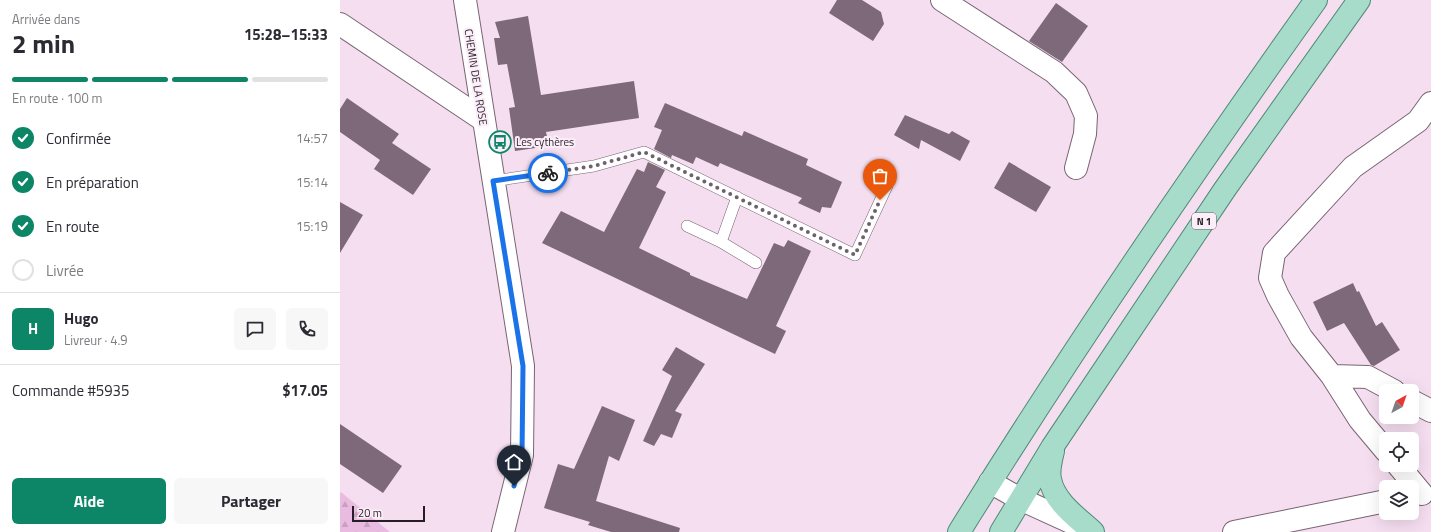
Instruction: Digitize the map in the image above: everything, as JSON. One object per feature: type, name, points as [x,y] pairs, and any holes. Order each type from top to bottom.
[{"type":"main road","points":[[960,532],[990,482],[1108,301],[1211,148],[1316,0]]},
{"type":"main road","name":"N 1","points":[[1001,532],[1054,446],[1225,189],[1359,0]]},
{"type":"main road","points":[[1054,446],[1049,479],[1052,488],[1066,507],[1093,532]]},
{"type":"main road","points":[[1069,532],[1087,532]]},
{"type":"street","name":"CHEMIN DE LA ROSE","points":[[464,0],[523,366],[522,455],[503,532]]},
{"type":"street","points":[[942,0],[1054,72],[1076,93],[1086,116],[1085,134],[1076,168]]},
{"type":"street","points":[[340,24],[482,119]]},
{"type":"street","points":[[1379,443],[1360,420],[1332,376],[1301,337],[1278,296],[1270,278],[1274,253],[1353,167],[1418,121],[1431,103]]},
{"type":"street","points":[[1332,376],[1368,377],[1381,384]]},
{"type":"street","points":[[1419,405],[1431,411]]},
{"type":"street","points":[[1403,472],[1422,497]]},
{"type":"street","points":[[990,482],[1020,499],[1093,532]]},
{"type":"street","points":[[1234,532],[1379,502]]},
{"type":"lane","points":[[493,181],[594,166],[644,152],[855,255],[887,186]]},
{"type":"lane","points":[[721,242],[737,197]]},
{"type":"lane","points":[[686,226],[721,242],[756,263]]},
{"type":"green space","points":[[340,492],[342,493],[390,532],[340,532]]},
{"type":"building","points":[[837,0],[862,0],[881,12],[884,24],[873,41],[829,13]]},
{"type":"building","points":[[1056,3],[1088,26],[1062,62],[1029,41]]},
{"type":"building","points":[[528,16],[541,95],[634,81],[639,118],[546,132],[549,146],[515,151],[509,108],[515,107],[507,64],[498,65],[494,38],[500,38],[495,22]]},
{"type":"building","points":[[347,98],[399,134],[392,143],[431,169],[413,195],[374,169],[380,160],[340,132],[340,109]]},
{"type":"building","points":[[665,103],[742,136],[744,131],[808,159],[806,165],[842,182],[831,208],[822,207],[820,213],[798,203],[802,198],[720,163],[718,167],[696,157],[693,164],[672,155],[671,158],[654,149],[662,130],[654,127]]},
{"type":"building","points":[[905,115],[949,134],[952,131],[970,141],[960,161],[921,140],[919,149],[894,135]]},
{"type":"building","points":[[648,162],[665,170],[656,187],[666,192],[639,248],[690,273],[690,275],[747,299],[774,243],[784,247],[788,240],[811,251],[776,326],[786,331],[775,354],[542,243],[561,211],[604,232],[637,169],[644,172]]},
{"type":"building","points":[[1009,162],[1051,187],[1036,212],[994,188]]},
{"type":"building","points":[[340,202],[363,215],[340,253]]},
{"type":"building","points":[[1353,283],[1357,292],[1359,291],[1376,326],[1382,322],[1400,350],[1374,366],[1371,365],[1344,323],[1327,331],[1313,302]]},
{"type":"building","points":[[676,347],[705,364],[675,411],[682,414],[672,438],[661,434],[654,446],[643,441],[672,376],[662,370]]},
{"type":"building","points":[[602,406],[635,420],[619,461],[609,456],[596,501],[680,528],[679,532],[611,532],[588,525],[590,522],[544,508],[558,464],[574,469]]},
{"type":"building","points":[[340,424],[402,466],[383,493],[340,464]]},
{"type":"way so far","points":[[548,173],[594,166],[644,152],[855,255],[880,200]]},
{"type":"place","name":"Les cythères","points":[[500,142]]},
{"type":"route","points":[[514,486],[522,455],[523,366],[493,181],[548,173]]}]
